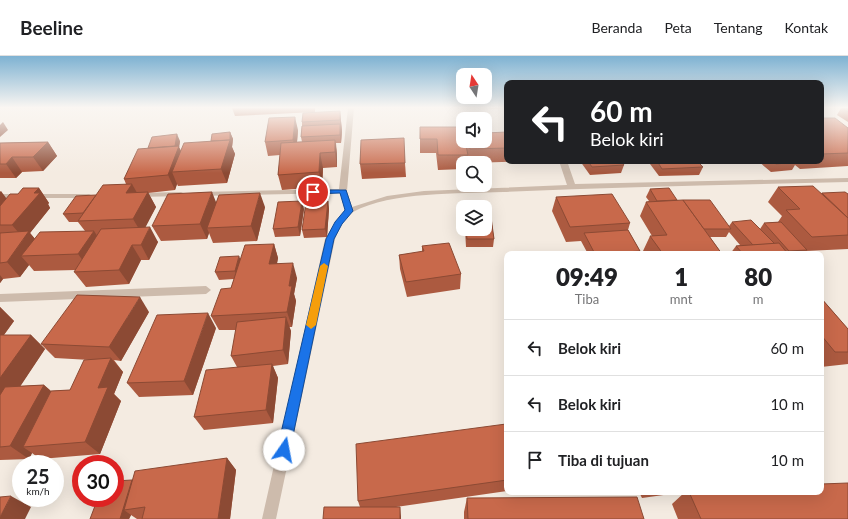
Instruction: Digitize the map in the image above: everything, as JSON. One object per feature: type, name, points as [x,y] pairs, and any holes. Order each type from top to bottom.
[{"type":"street","points":[[349,130],[343,191],[349,211]]},
{"type":"street","points":[[564,164],[572,187]]},
{"type":"street","points":[[270,519],[330,239],[338,223],[349,211],[374,202],[407,196],[572,187],[848,180]]},
{"type":"street","points":[[130,195],[343,191]]},
{"type":"street","points":[[0,196],[98,196]]},
{"type":"street","points":[[0,298],[206,290]]},
{"type":"building","points":[[267,130],[294,130],[293,140],[265,142]]},
{"type":"building","points":[[302,130],[340,130],[340,135],[301,137]]},
{"type":"building","points":[[420,130],[456,130],[456,148],[466,148],[468,155],[438,155],[437,139],[420,139]]},
{"type":"building","points":[[824,130],[848,130],[848,153],[824,154]]},
{"type":"building","points":[[230,132],[230,140],[211,141],[212,134]]},
{"type":"building","points":[[504,132],[504,148],[470,149],[492,148],[492,133]]},
{"type":"building","points":[[177,134],[175,146],[148,148],[152,137]]},
{"type":"building","points":[[404,138],[405,163],[360,164],[361,140]]},
{"type":"building","points":[[230,140],[221,169],[172,172],[184,143]]},
{"type":"building","points":[[335,140],[335,152],[320,153],[319,172],[278,175],[281,143]]},
{"type":"building","points":[[48,142],[33,157],[12,157],[6,164],[0,164],[0,143]]},
{"type":"building","points":[[179,146],[168,175],[124,179],[138,149]]},
{"type":"building","points":[[590,164],[624,165],[592,167]]},
{"type":"building","points":[[659,164],[700,164],[703,167],[662,169]]},
{"type":"building","points":[[132,184],[126,193],[148,192],[133,219],[78,221],[103,185]]},
{"type":"building","points":[[813,186],[848,218],[848,235],[812,237],[786,210],[800,209],[778,187]]},
{"type":"building","points":[[23,188],[39,188],[34,193],[40,193],[12,225],[0,225],[0,206],[10,194],[18,194]]},
{"type":"building","points":[[669,188],[677,200],[657,201],[650,189]]},
{"type":"building","points":[[212,192],[200,224],[152,226],[168,194]]},
{"type":"building","points":[[845,192],[848,194],[848,218],[822,193]]},
{"type":"building","points":[[260,193],[251,226],[207,228],[219,195]]},
{"type":"building","points":[[612,194],[630,223],[570,227],[556,197]]},
{"type":"building","points":[[96,195],[83,213],[63,214],[76,196]]},
{"type":"building","points":[[683,200],[720,251],[661,251],[650,236],[667,235],[646,202]]},
{"type":"building","points":[[683,200],[710,200],[731,229],[704,229]]},
{"type":"building","points":[[302,201],[298,227],[273,229],[278,202]]},
{"type":"building","points":[[328,201],[325,229],[302,230],[306,202]]},
{"type":"building","points":[[751,220],[775,244],[753,245],[732,222]]},
{"type":"building","points":[[781,222],[807,250],[789,251],[764,223]]},
{"type":"building","points":[[492,225],[494,239],[467,239],[467,236],[492,236]]},
{"type":"building","points":[[150,227],[141,245],[132,245],[119,270],[74,272],[101,229]]},
{"type":"building","points":[[628,230],[640,251],[593,251],[584,233]]},
{"type":"building","points":[[29,231],[7,262],[0,263],[0,233]]},
{"type":"building","points":[[94,231],[78,254],[21,256],[40,232]]},
{"type":"building","points":[[449,243],[461,274],[406,282],[399,255],[424,251],[422,246]]},
{"type":"building","points":[[779,243],[786,251],[740,251],[736,246]]},
{"type":"building","points":[[274,244],[269,264],[293,263],[289,286],[292,286],[287,312],[211,316],[221,289],[231,288],[245,245]]},
{"type":"building","points":[[239,256],[235,271],[215,272],[220,257]]},
{"type":"building","points":[[77,295],[140,297],[109,347],[41,344]]},
{"type":"building","points":[[824,301],[848,329],[848,352],[835,352],[824,339]]},
{"type":"building","points":[[208,313],[184,381],[127,383],[157,315]]},
{"type":"building","points":[[286,317],[283,350],[231,356],[237,322]]},
{"type":"building","points":[[0,335],[31,335],[0,378]]},
{"type":"building","points":[[111,358],[98,388],[108,387],[85,442],[23,447],[51,391],[70,390],[84,360]]},
{"type":"building","points":[[272,364],[266,410],[194,417],[206,370]]},
{"type":"building","points":[[44,385],[10,446],[0,447],[0,395],[5,387]]},
{"type":"building","points":[[504,424],[504,480],[358,501],[356,444]]},
{"type":"building","points":[[227,458],[218,519],[142,519],[145,507],[124,510],[135,471]]},
{"type":"building","points":[[124,480],[132,480],[124,506]]},
{"type":"building","points":[[848,483],[848,519],[701,519],[690,495],[824,495],[824,484]]},
{"type":"building","points":[[11,496],[0,517],[0,497]]},
{"type":"building","points":[[637,497],[644,519],[468,519],[467,498]]},
{"type":"building","points":[[95,507],[124,507],[120,519],[90,519]]},
{"type":"building","points":[[324,507],[400,507],[400,519],[323,519]]},
{"type":"slow traffic","points":[[311,325],[324,266]]},
{"type":"route","points":[[284,450],[330,239],[338,223],[349,211],[343,191],[313,192]]}]
